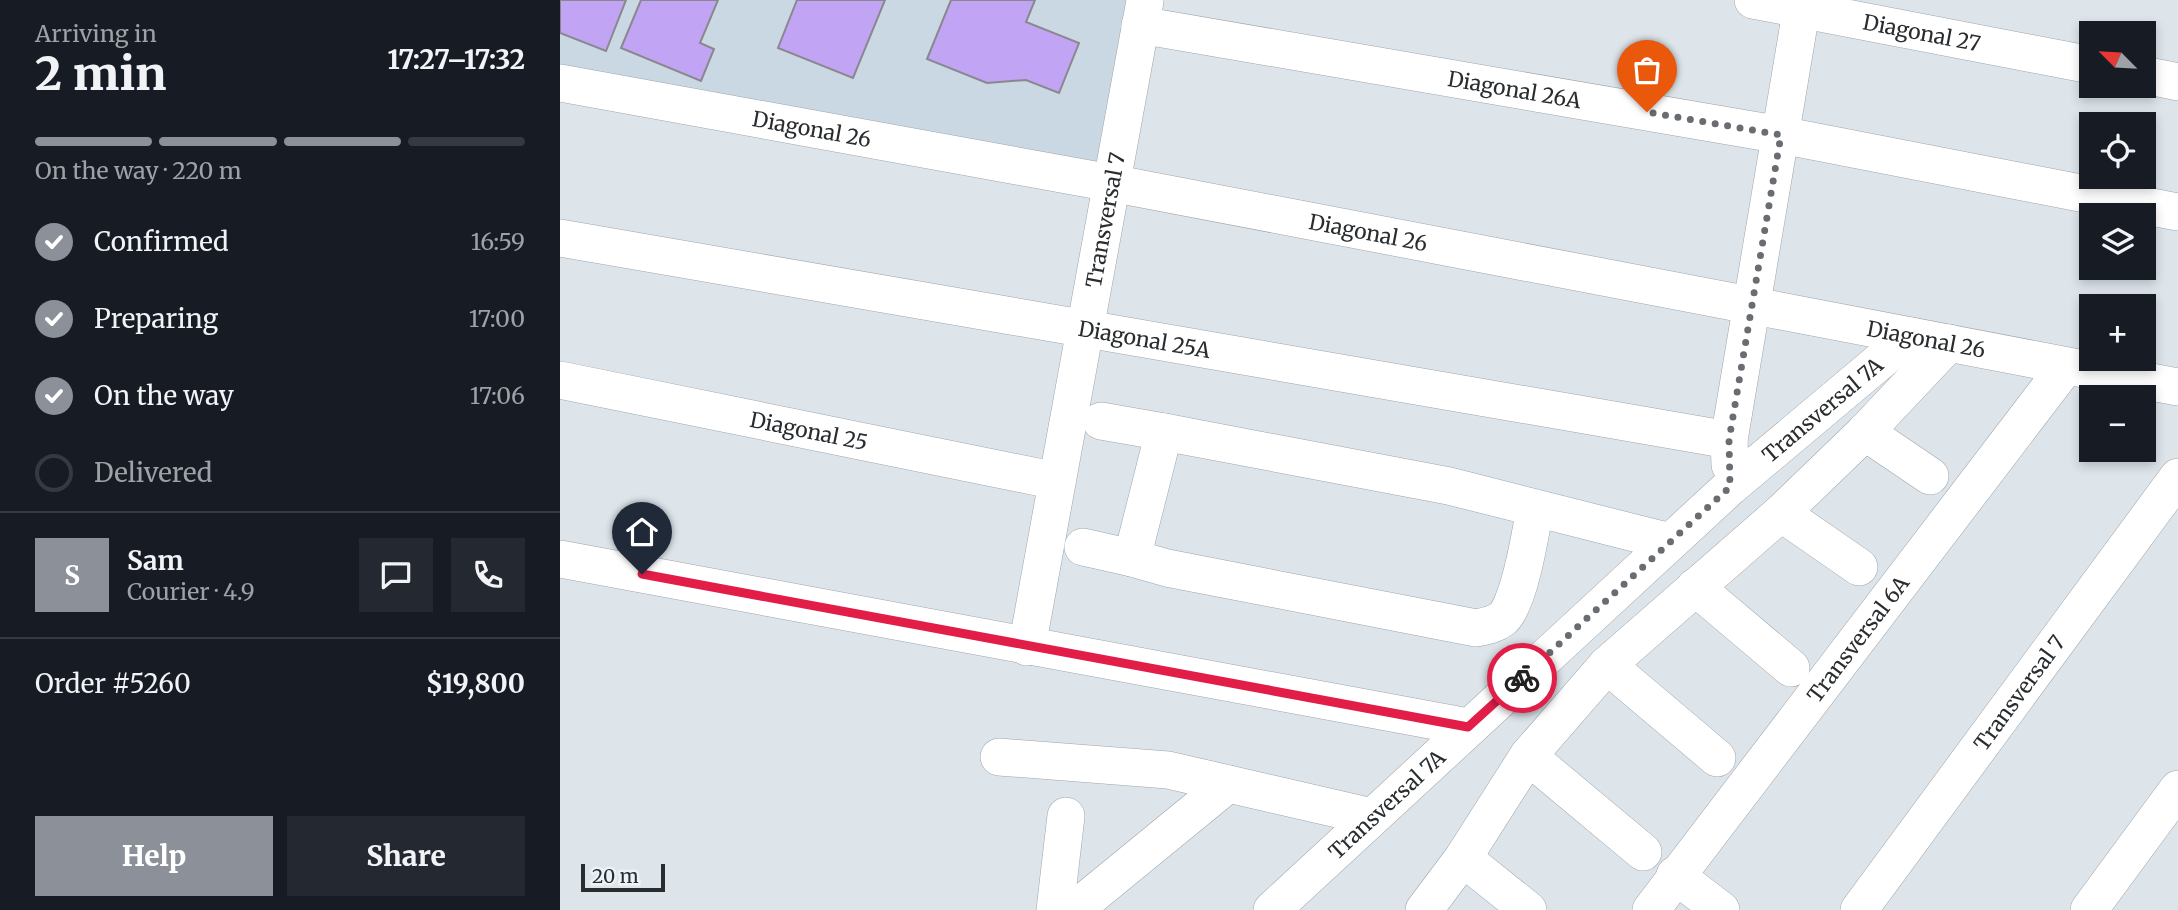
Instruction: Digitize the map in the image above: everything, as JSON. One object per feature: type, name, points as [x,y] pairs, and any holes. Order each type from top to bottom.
[{"type":"street","name":"Diagonal 27","points":[[1753,0],[1802,5],[2079,63]]},
{"type":"street","points":[[1730,487],[1729,440],[1802,5]]},
{"type":"street","name":"Diagonal 26A","points":[[1143,13],[2178,212]]},
{"type":"street","name":"Transversal 7","points":[[1027,647],[1143,13]]},
{"type":"street","points":[[2156,77],[2178,82]]},
{"type":"street","name":"Diagonal 26","points":[[560,83],[1111,183],[2178,387]]},
{"type":"street","name":"Diagonal 25A","points":[[560,238],[1729,440]]},
{"type":"street","name":"Transversal 7A","points":[[1272,910],[1730,487],[1910,336]]},
{"type":"street","points":[[1424,910],[1463,858],[1528,756],[1607,665],[1781,513],[1865,432],[1949,343]]},
{"type":"street","name":"Transversal 6A","points":[[1651,910],[2066,366]]},
{"type":"street","name":"Diagonal 25","points":[[560,380],[1057,481]]},
{"type":"street","points":[[1101,421],[1449,486],[1670,542]]},
{"type":"street","points":[[1132,558],[1164,432]]},
{"type":"street","points":[[1865,432],[1930,476]]},
{"type":"street","name":"Transversal 7","points":[[1859,910],[2178,477]]},
{"type":"street","points":[[1083,547],[1476,628],[1493,625],[1505,617],[1521,578],[1535,508]]},
{"type":"street","points":[[1781,513],[1859,567]]},
{"type":"street","points":[[560,559],[1468,727]]},
{"type":"street","points":[[1695,587],[1791,668]]},
{"type":"street","points":[[1607,665],[1717,758]]},
{"type":"street","points":[[1528,756],[1643,852]]},
{"type":"street","points":[[999,757],[1168,770],[1372,817]]},
{"type":"street","points":[[1073,910],[1228,783]]},
{"type":"street","points":[[2089,910],[2167,824],[2178,789]]},
{"type":"street","points":[[1055,910],[1066,816]]},
{"type":"street","points":[[1463,858],[1528,910]]},
{"type":"street","points":[[1675,876],[1721,910]]},
{"type":"shaded area","points":[[560,0],[1145,0],[1111,183],[560,83]]},
{"type":"building","points":[[560,0],[626,0],[606,51],[560,33]]},
{"type":"building","points":[[641,0],[718,0],[700,43],[714,49],[701,81],[621,48]]},
{"type":"building","points":[[797,0],[885,0],[853,78],[778,48]]},
{"type":"building","points":[[951,0],[1035,0],[1026,22],[1079,43],[1059,93],[1026,80],[987,83],[927,59]]},
{"type":"way so far","points":[[1522,678],[1730,487],[1729,440],[1781,135],[1647,112]]},
{"type":"route","points":[[642,574],[1468,727],[1522,678]]}]
